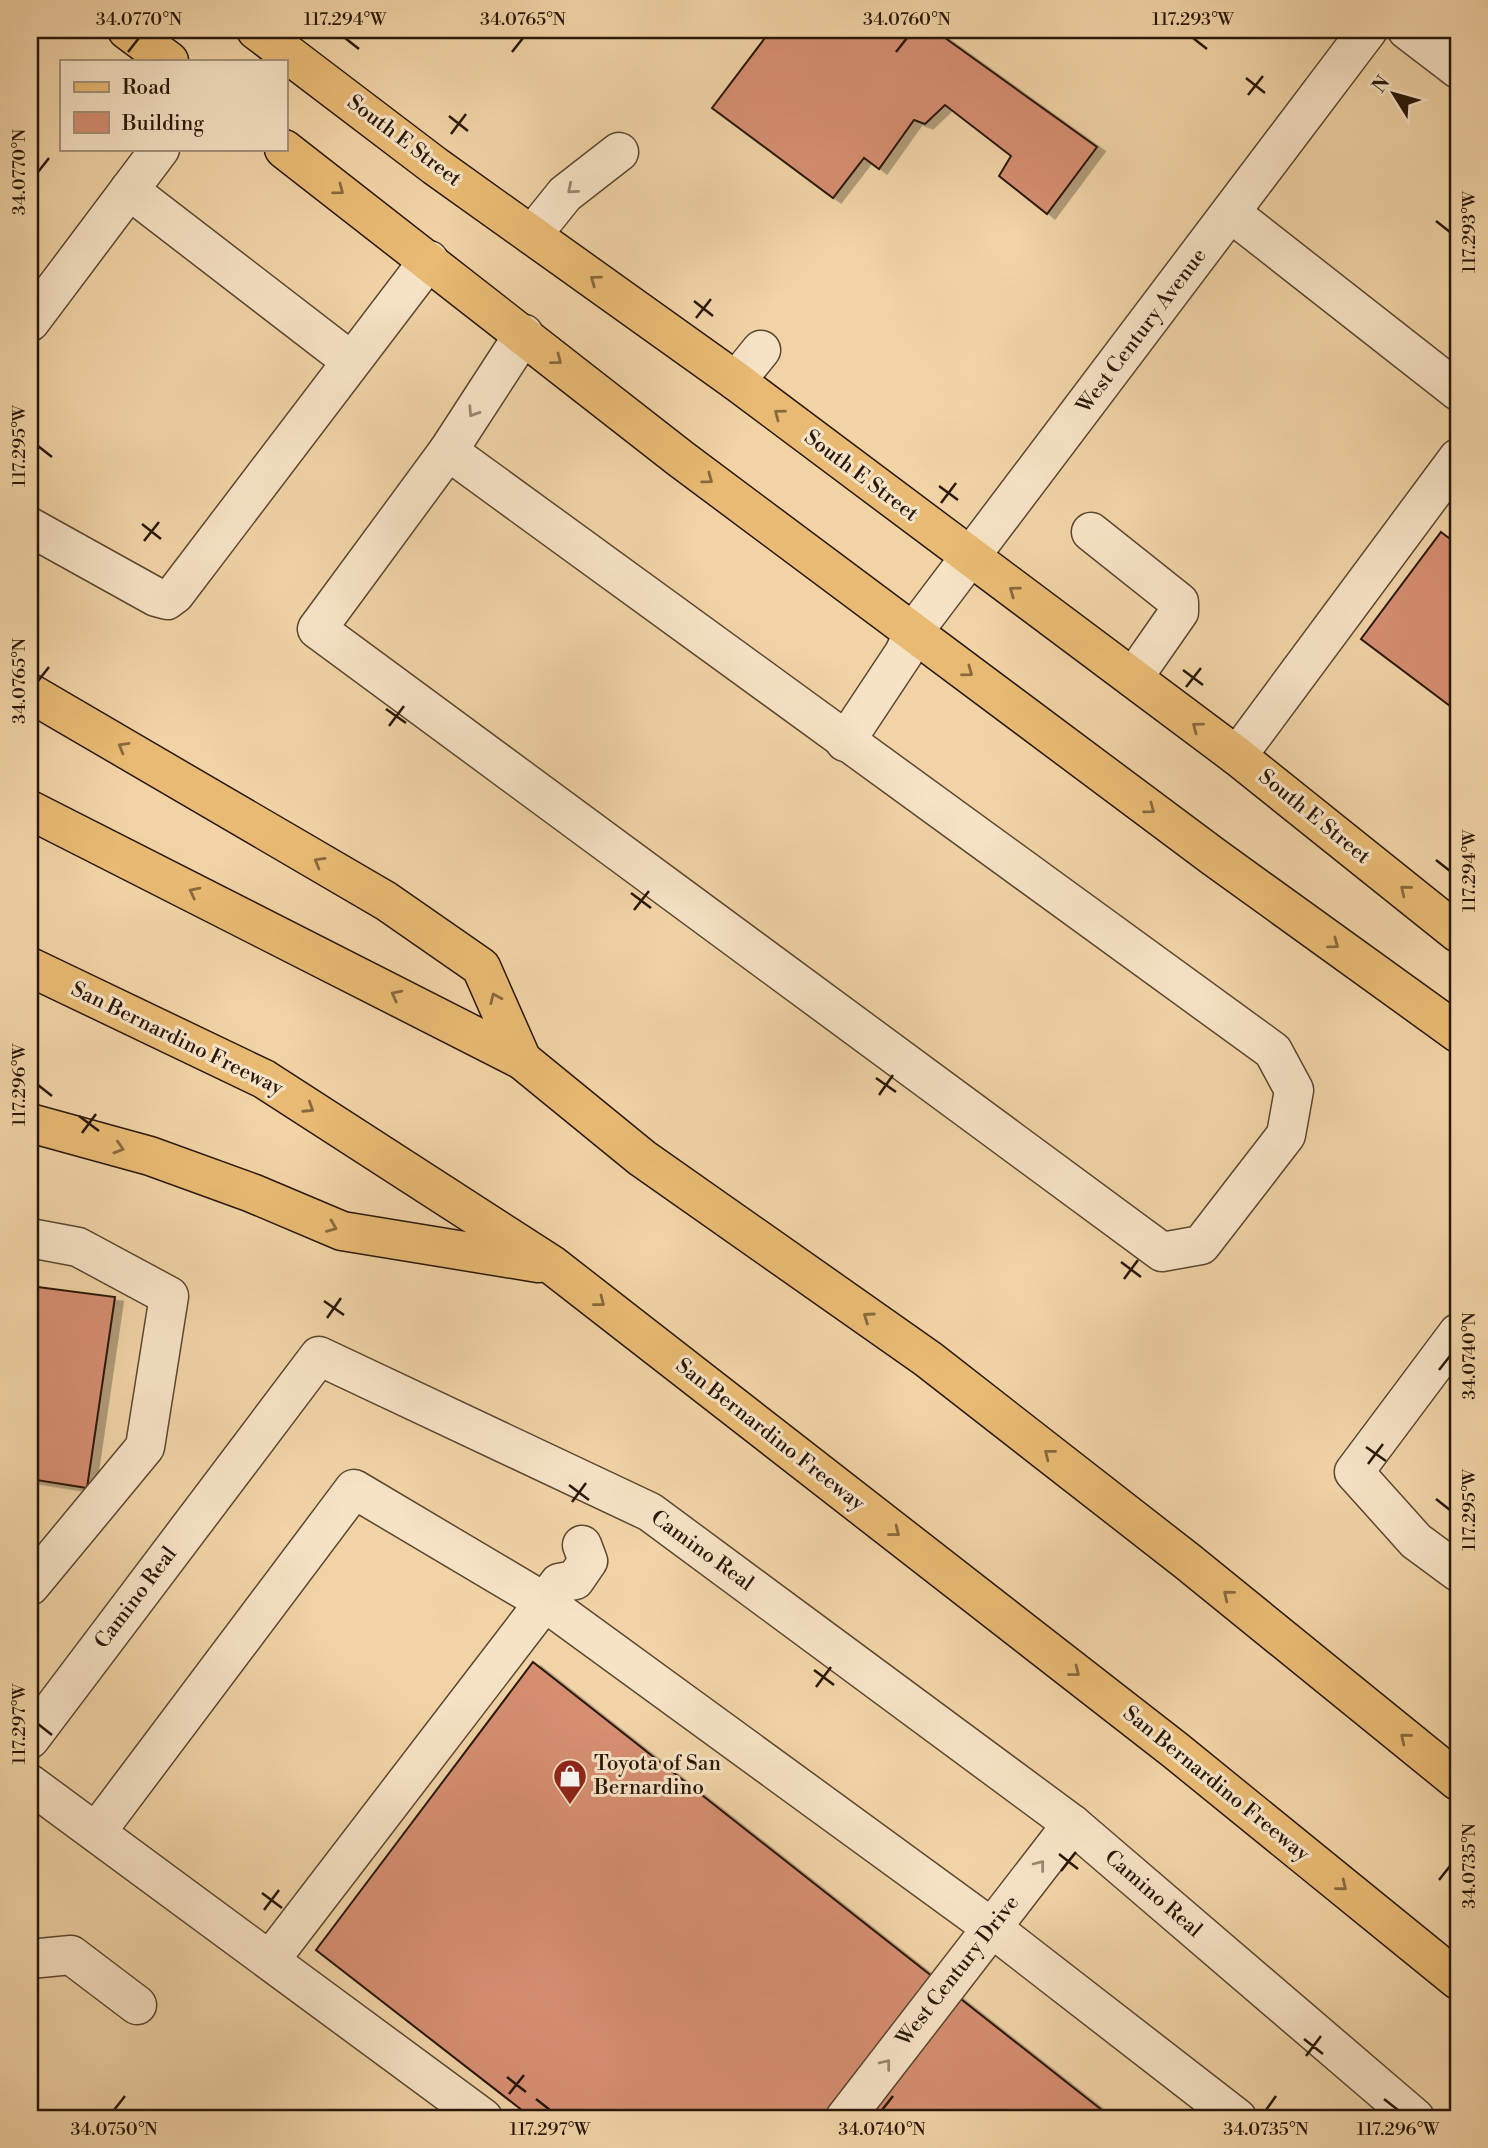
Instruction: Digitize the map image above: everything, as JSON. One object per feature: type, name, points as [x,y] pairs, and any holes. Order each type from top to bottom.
[{"type":"main road","points":[[127,30],[168,60]]},
{"type":"main road","name":"South E Street","points":[[256,30],[736,381],[970,559],[1237,756],[1458,933]]},
{"type":"main road","points":[[285,150],[681,459],[1214,857],[1458,1033]]},
{"type":"main road","points":[[30,694],[386,901],[481,967],[522,1060]]},
{"type":"main road","points":[[30,810],[522,1060],[642,1158],[928,1359],[1187,1561],[1458,1781]]},
{"type":"main road","name":"San Bernardino Freeway","points":[[30,967],[264,1079],[552,1265],[1175,1750],[1458,1980]]},
{"type":"main road","points":[[30,1122],[150,1156],[252,1193],[342,1231],[552,1265]]},
{"type":"street","name":"West Century Avenue","points":[[845,742],[904,653],[914,631],[1368,30]]},
{"type":"street","points":[[1407,30],[1458,69]]},
{"type":"street","points":[[30,322],[159,150]]},
{"type":"street","points":[[532,234],[565,194],[619,152]]},
{"type":"street","points":[[129,190],[351,361]]},
{"type":"street","points":[[1231,213],[1458,391]]},
{"type":"street","points":[[30,527],[156,597],[167,600],[175,594],[429,260]]},
{"type":"street","points":[[448,451],[1273,1051],[1294,1090],[1286,1135],[1201,1245],[1162,1252],[317,629],[448,451],[524,334]]},
{"type":"street","points":[[736,381],[761,350]]},
{"type":"street","points":[[1237,756],[1458,458]]},
{"type":"street","points":[[1091,532],[1180,602],[1180,612],[1133,678]]},
{"type":"street","points":[[30,1238],[78,1247],[169,1296],[145,1447],[42,1552],[30,1586]]},
{"type":"street","points":[[1458,1333],[1354,1472],[1416,1541],[1458,1572]]},
{"type":"street","name":"Camino Real","points":[[36,1718],[320,1356],[650,1512],[1072,1824],[1415,2118]]},
{"type":"street","points":[[97,1831],[354,1489],[552,1593],[1237,2118]]},
{"type":"street","points":[[270,1960],[552,1593],[554,1568],[568,1545],[582,1545],[618,1497]]},
{"type":"street","points":[[30,1784],[483,2118]]},
{"type":"street","name":"West Century Drive","points":[[845,2118],[1072,1824]]},
{"type":"street","points":[[30,1959],[71,1955],[137,2005]]},
{"type":"building","points":[[771,30],[934,30],[1097,147],[1047,214],[999,176],[1011,156],[945,105],[925,124],[914,120],[879,169],[864,158],[833,198],[712,108]]},
{"type":"building","points":[[1441,532],[1458,545],[1458,712],[1361,639]]},
{"type":"building","points":[[30,1286],[115,1297],[87,1488],[30,1479]]},
{"type":"building","name":"Toyota of San Bernardino","points":[[533,1662],[1112,2118],[532,2118],[316,1950]]},
{"type":"place","name":"Toyota of San Bernardino","points":[[570,1806]]}]
